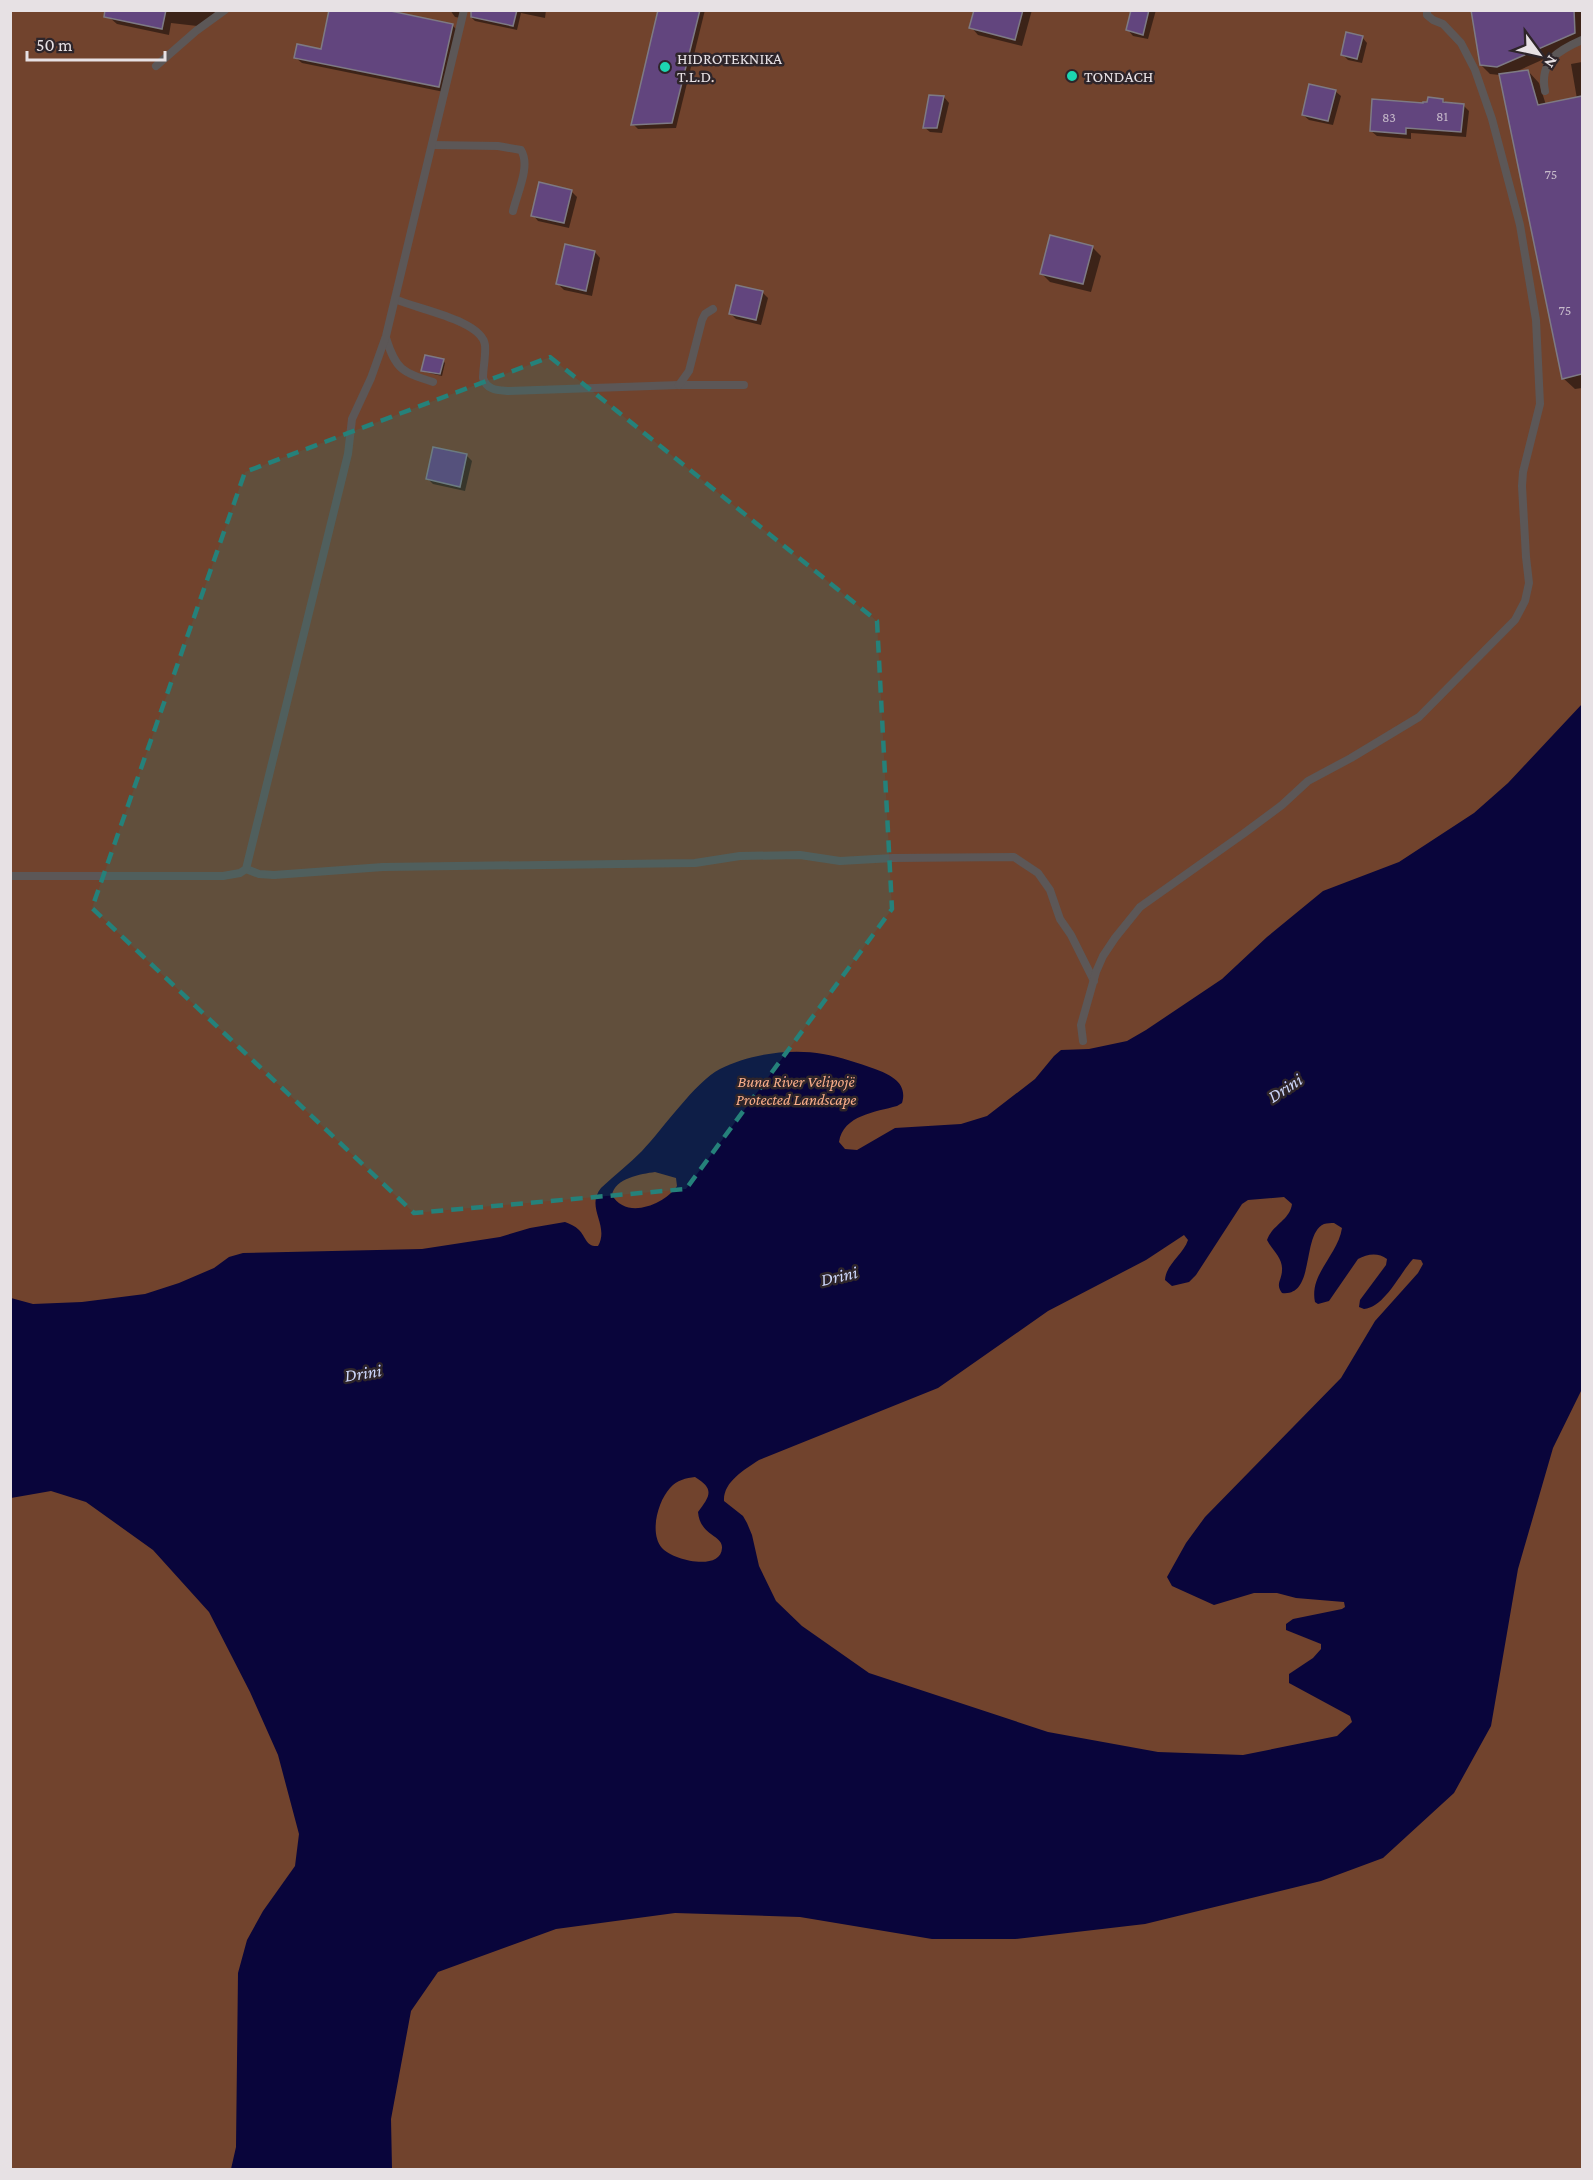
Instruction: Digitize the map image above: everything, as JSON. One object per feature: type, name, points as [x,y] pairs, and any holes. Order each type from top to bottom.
[{"type":"lane","points":[[156,66],[196,31],[225,10]]},
{"type":"lane","points":[[10,876],[223,876],[240,873],[246,869],[348,454],[352,419],[386,336],[464,10]]},
{"type":"lane","points":[[1083,1041],[1081,1025],[1103,956],[1140,907],[1282,805],[1308,781],[1352,758],[1419,717],[1515,620],[1525,601],[1529,583],[1523,472],[1539,404],[1536,320],[1520,225],[1492,119],[1461,43],[1443,24],[1427,15],[1427,10]]},
{"type":"lane","points":[[1545,91],[1544,74],[1548,64],[1561,50],[1582,40]]},
{"type":"lane","points":[[432,145],[498,146],[521,150],[524,154],[524,169],[513,211]]},
{"type":"lane","points":[[395,299],[408,306],[460,321],[477,333],[485,344],[484,383],[492,389],[509,391],[744,385]]},
{"type":"lane","points":[[679,385],[689,371],[702,320],[705,314],[713,309]]},
{"type":"lane","points":[[386,336],[393,360],[399,368],[416,377],[433,382]]},
{"type":"lane","points":[[246,869],[259,874],[274,875],[383,867],[685,863],[750,856],[800,855],[840,861],[1014,857],[1038,873],[1050,890],[1059,919],[1071,935],[1094,981]]},
{"type":"highlighted area","points":[[550,357],[877,621],[892,909],[686,1189],[414,1213],[92,908],[245,472]]},
{"type":"green space","name":"Buna River Velipojë Protected Landscape","points":[[11,11],[1582,11],[1582,2169],[11,2170]]},
{"type":"water","name":"Drini","points":[[1582,704],[1582,1389],[1553,1448],[1518,1569],[1491,1726],[1454,1793],[1383,1858],[1321,1881],[1145,1924],[1015,1939],[932,1939],[800,1917],[675,1913],[556,1929],[438,1972],[411,2011],[391,2119],[392,2169],[231,2169],[236,2147],[238,1973],[247,1940],[263,1911],[295,1866],[299,1834],[278,1755],[250,1692],[209,1612],[153,1550],[86,1502],[51,1491],[11,1498],[11,1298],[33,1304],[82,1302],[145,1294],[179,1283],[214,1268],[229,1257],[243,1253],[422,1249],[500,1237],[530,1228],[565,1222],[577,1229],[591,1245],[598,1246],[601,1231],[595,1203],[601,1188],[642,1151],[710,1075],[731,1064],[757,1056],[784,1052],[823,1054],[875,1069],[897,1081],[903,1090],[902,1103],[854,1120],[842,1133],[839,1142],[845,1149],[857,1150],[895,1128],[961,1124],[987,1116],[1035,1079],[1061,1050],[1089,1049],[1127,1041],[1146,1030],[1222,979],[1267,937],[1323,891],[1399,862],[1474,813],[1508,783]],"holes":[[[655,1172],[676,1178],[677,1186],[671,1193],[654,1204],[645,1207],[626,1207],[618,1203],[612,1195],[614,1189],[623,1181]],[[1284,1197],[1292,1204],[1291,1210],[1267,1240],[1281,1262],[1279,1284],[1282,1293],[1293,1292],[1300,1285],[1313,1240],[1317,1230],[1324,1224],[1334,1223],[1342,1228],[1335,1247],[1316,1282],[1314,1292],[1315,1302],[1318,1304],[1329,1301],[1361,1257],[1376,1255],[1387,1259],[1386,1265],[1360,1300],[1359,1307],[1364,1309],[1372,1307],[1385,1296],[1413,1259],[1421,1260],[1423,1264],[1418,1273],[1375,1321],[1341,1378],[1205,1517],[1186,1543],[1167,1577],[1172,1586],[1214,1605],[1254,1593],[1277,1593],[1296,1598],[1344,1602],[1345,1607],[1342,1609],[1293,1619],[1286,1624],[1286,1630],[1321,1644],[1321,1649],[1313,1658],[1289,1674],[1289,1683],[1350,1716],[1352,1722],[1337,1736],[1243,1755],[1158,1752],[1048,1732],[869,1673],[802,1626],[776,1601],[759,1566],[747,1523],[743,1516],[724,1501],[727,1488],[741,1472],[759,1460],[938,1388],[1048,1311],[1146,1260],[1184,1235],[1188,1240],[1168,1269],[1165,1280],[1172,1286],[1189,1282],[1196,1275],[1242,1204],[1248,1200]],[[695,1477],[708,1489],[708,1497],[698,1512],[703,1526],[721,1544],[720,1555],[714,1560],[705,1562],[685,1560],[667,1552],[658,1542],[656,1526],[662,1501],[670,1488],[682,1480]]]},
{"type":"building","points":[[105,10],[166,10],[162,29],[104,17]]},
{"type":"building","points":[[329,10],[386,10],[453,24],[439,87],[294,58],[297,44],[321,49]]},
{"type":"building","points":[[471,10],[517,10],[513,26],[471,17]]},
{"type":"building","name":"HIDROTEKNIKA T.L.D.","points":[[658,10],[700,10],[672,123],[631,125]]},
{"type":"building","points":[[974,10],[1023,10],[1015,40],[969,28]]},
{"type":"building","points":[[1131,10],[1149,10],[1143,35],[1126,30]]},
{"type":"building","points":[[1471,10],[1574,10],[1575,33],[1497,67],[1480,65]]},
{"type":"building","points":[[1346,32],[1363,36],[1357,59],[1341,55]]},
{"type":"building","points":[[1528,70],[1538,105],[1582,96],[1582,374],[1562,379],[1499,74]]},
{"type":"building","points":[[1309,84],[1336,90],[1328,121],[1302,115]]},
{"type":"building","points":[[929,95],[944,96],[937,128],[923,128]]},
{"type":"building","points":[[1428,97],[1443,99],[1443,102],[1464,104],[1461,132],[1406,128],[1406,134],[1370,131],[1372,99],[1423,103],[1427,102]]},
{"type":"building","points":[[539,182],[572,190],[564,223],[531,216]]},
{"type":"building","points":[[1050,235],[1093,246],[1083,284],[1040,274]]},
{"type":"building","points":[[565,244],[595,251],[586,291],[556,284]]},
{"type":"building","points":[[736,285],[763,291],[756,320],[729,314]]},
{"type":"building","points":[[425,355],[444,359],[440,374],[421,371]]},
{"type":"building","points":[[433,447],[467,454],[460,487],[426,479]]},
{"type":"place","name":"HIDROTEKNIKA T.L.D.","points":[[665,67]]},
{"type":"place","name":"TONDACH","points":[[1072,76]]}]
